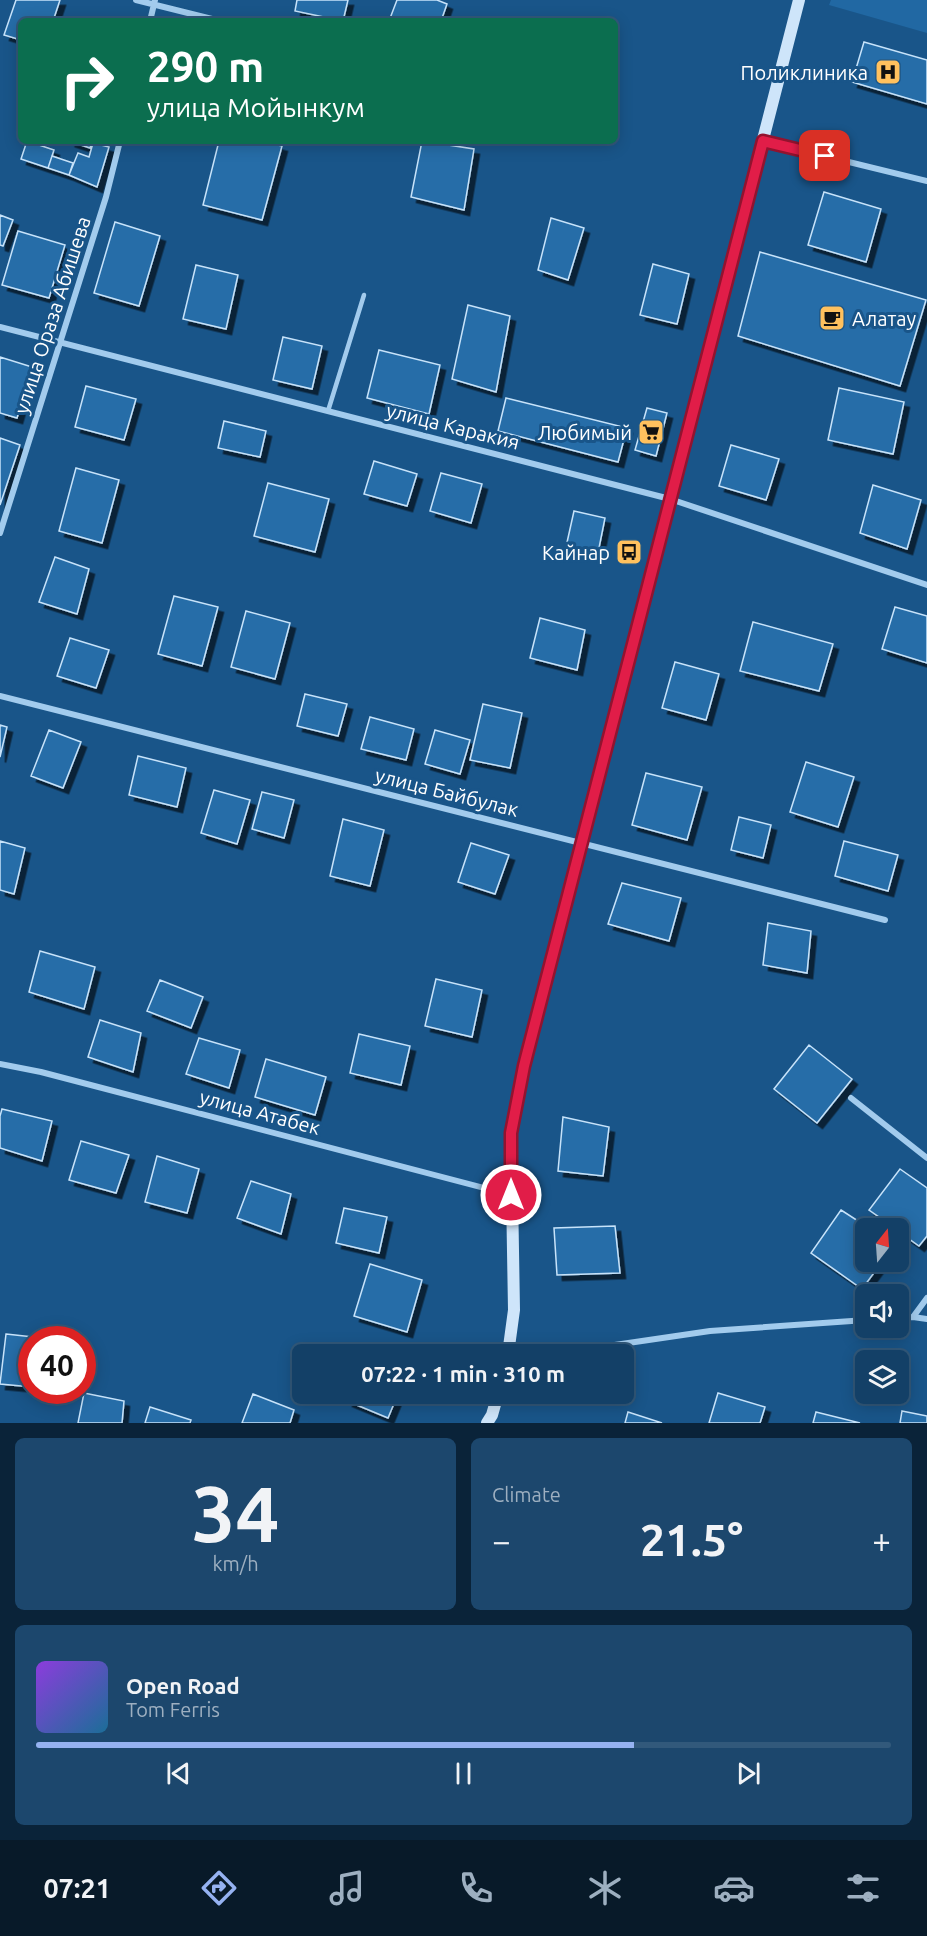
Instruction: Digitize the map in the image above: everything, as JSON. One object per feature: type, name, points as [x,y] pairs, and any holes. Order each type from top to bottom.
[{"type":"street","points":[[136,0],[209,18]]},
{"type":"street","points":[[509,1344],[514,1310],[511,1133],[524,1066],[799,0]]},
{"type":"street","points":[[151,18],[154,3]]},
{"type":"street","points":[[763,141],[927,182]]},
{"type":"street","name":"улица Ораза Абишева","points":[[0,533],[106,197],[119,144]]},
{"type":"street","name":"улица Каракия","points":[[0,327],[670,499],[927,585]]},
{"type":"street","name":"улица Байбулак","points":[[0,696],[885,920]]},
{"type":"street","name":"улица Атабек","points":[[0,1065],[41,1072],[511,1195]]},
{"type":"street","points":[[851,1098],[927,1158]]},
{"type":"street","points":[[913,1317],[927,1298]]},
{"type":"street","points":[[909,1317],[927,1319]]},
{"type":"street","points":[[621,1344],[710,1331],[855,1321]]},
{"type":"street","points":[[487,1423],[495,1404]]},
{"type":"lane","points":[[328,411],[364,295]]},
{"type":"shaded area","points":[[831,0],[927,0],[927,33],[829,5]]},
{"type":"building","points":[[16,0],[60,0],[54,18],[18,18],[18,39],[4,35]]},
{"type":"building","points":[[297,0],[348,0],[344,18],[329,18],[295,11]]},
{"type":"building","points":[[397,0],[437,0],[447,4],[442,18],[390,18]]},
{"type":"building","points":[[864,42],[927,60],[927,104],[852,82]]},
{"type":"building","points":[[26,144],[36,144],[54,150],[48,168],[21,159]]},
{"type":"building","points":[[78,144],[91,144],[90,148]]},
{"type":"building","points":[[93,144],[109,147],[97,187],[69,175],[78,153],[89,157]]},
{"type":"building","points":[[218,144],[282,146],[262,220],[203,205]]},
{"type":"building","points":[[421,144],[442,144],[474,149],[464,210],[411,197]]},
{"type":"building","points":[[52,156],[73,163],[69,175],[48,168]]},
{"type":"building","points":[[824,192],[881,209],[866,262],[808,245]]},
{"type":"building","points":[[0,215],[13,220],[3,246],[0,245]]},
{"type":"building","points":[[551,218],[584,228],[568,280],[538,270]]},
{"type":"building","points":[[115,222],[160,236],[139,306],[94,293]]},
{"type":"building","points":[[18,231],[65,245],[49,298],[2,285]]},
{"type":"building","name":"Алатау","points":[[760,252],[926,300],[900,386],[738,336]]},
{"type":"building","points":[[653,264],[689,274],[677,324],[640,315]]},
{"type":"building","points":[[196,265],[238,275],[226,329],[183,319]]},
{"type":"building","points":[[468,305],[510,316],[496,392],[452,379]]},
{"type":"building","points":[[283,337],[322,346],[312,389],[273,380]]},
{"type":"building","points":[[379,350],[440,365],[429,414],[367,398]]},
{"type":"building","points":[[0,357],[32,367],[17,418],[0,413]]},
{"type":"building","points":[[86,386],[136,399],[124,440],[75,427]]},
{"type":"building","points":[[839,388],[904,402],[893,454],[828,440]]},
{"type":"building","points":[[506,398],[627,428],[618,462],[498,431]]},
{"type":"building","name":"Любимый","points":[[647,408],[667,413],[656,456],[635,450]]},
{"type":"building","points":[[224,421],[266,431],[260,457],[218,448]]},
{"type":"building","points":[[0,438],[20,445],[0,505]]},
{"type":"building","points":[[731,445],[779,459],[766,500],[719,486]]},
{"type":"building","points":[[374,461],[417,474],[407,506],[364,494]]},
{"type":"building","points":[[76,468],[119,480],[102,543],[59,531]]},
{"type":"building","points":[[441,473],[482,484],[471,523],[430,511]]},
{"type":"building","points":[[268,483],[329,499],[315,552],[254,536]]},
{"type":"building","points":[[873,485],[921,500],[907,549],[860,533]]},
{"type":"building","points":[[574,511],[605,518],[598,553],[566,547]]},
{"type":"building","points":[[55,557],[89,569],[77,614],[39,602]]},
{"type":"building","points":[[174,596],[218,607],[202,666],[158,654]]},
{"type":"building","points":[[895,607],[927,616],[927,663],[882,649]]},
{"type":"building","points":[[246,611],[290,623],[275,679],[231,667]]},
{"type":"building","points":[[540,618],[585,630],[577,670],[530,658]]},
{"type":"building","points":[[753,622],[833,644],[819,691],[740,671]]},
{"type":"building","points":[[70,638],[109,650],[96,688],[57,676]]},
{"type":"building","points":[[675,662],[719,674],[706,720],[662,708]]},
{"type":"building","points":[[305,694],[347,704],[338,736],[297,726]]},
{"type":"building","points":[[483,704],[522,713],[510,768],[470,760]]},
{"type":"building","points":[[370,717],[414,729],[406,760],[361,749]]},
{"type":"building","points":[[0,725],[7,727],[0,757]]},
{"type":"building","points":[[49,730],[81,742],[63,788],[31,776]]},
{"type":"building","points":[[435,730],[470,740],[460,774],[425,764]]},
{"type":"building","points":[[138,756],[186,768],[177,807],[129,795]]},
{"type":"building","points":[[806,762],[854,777],[838,827],[790,812]]},
{"type":"building","points":[[646,773],[702,787],[687,840],[632,825]]},
{"type":"building","points":[[214,790],[250,800],[237,844],[201,833]]},
{"type":"building","points":[[262,792],[294,800],[284,838],[252,829]]},
{"type":"building","points":[[739,817],[771,825],[763,858],[731,850]]},
{"type":"building","points":[[343,819],[384,830],[370,886],[330,876]]},
{"type":"building","points":[[0,841],[25,848],[14,894],[0,890]]},
{"type":"building","points":[[844,841],[898,855],[888,891],[835,876]]},
{"type":"building","points":[[471,843],[509,855],[495,894],[458,882]]},
{"type":"building","points":[[622,883],[681,898],[669,941],[608,924]]},
{"type":"building","points":[[768,923],[811,931],[807,973],[763,965]]},
{"type":"building","points":[[40,951],[95,967],[84,1009],[29,992]]},
{"type":"building","points":[[436,979],[482,990],[472,1037],[425,1026]]},
{"type":"building","points":[[160,980],[203,997],[191,1028],[147,1011]]},
{"type":"building","points":[[100,1020],[141,1033],[133,1072],[88,1057]]},
{"type":"building","points":[[359,1034],[410,1046],[401,1085],[350,1073]]},
{"type":"building","points":[[199,1038],[240,1050],[229,1088],[186,1074]]},
{"type":"building","points":[[809,1045],[852,1079],[817,1123],[774,1089]]},
{"type":"building","points":[[266,1059],[326,1077],[315,1115],[255,1097]]},
{"type":"building","points":[[2,1109],[52,1121],[42,1161],[0,1148]]},
{"type":"building","points":[[563,1117],[609,1127],[603,1176],[558,1171]]},
{"type":"building","points":[[81,1141],[129,1155],[116,1193],[69,1180]]},
{"type":"building","points":[[157,1156],[199,1169],[187,1213],[145,1202]]},
{"type":"building","points":[[900,1169],[927,1188],[927,1236],[919,1246],[909,1239],[909,1218],[881,1218],[869,1210]]},
{"type":"building","points":[[251,1181],[291,1194],[281,1234],[237,1218]]},
{"type":"building","points":[[344,1208],[387,1217],[379,1253],[336,1243]]},
{"type":"building","points":[[841,1210],[855,1219],[855,1272],[875,1272],[866,1284],[855,1284],[811,1253]]},
{"type":"building","points":[[615,1226],[620,1273],[557,1275],[554,1228]]},
{"type":"building","points":[[370,1264],[422,1280],[407,1332],[354,1316]]},
{"type":"building","points":[[6,1334],[18,1335],[18,1386],[0,1384]]},
{"type":"building","points":[[718,1393],[765,1407],[760,1423],[709,1423]]},
{"type":"building","points":[[253,1394],[294,1410],[290,1423],[242,1423]]},
{"type":"building","points":[[96,1395],[124,1401],[122,1423],[78,1423],[82,1404],[96,1404]]},
{"type":"building","points":[[354,1404],[394,1404],[388,1418]]},
{"type":"building","points":[[150,1407],[191,1420],[190,1423],[145,1423]]},
{"type":"building","points":[[902,1411],[927,1416],[927,1423],[900,1423]]},
{"type":"building","points":[[628,1412],[662,1423],[625,1423]]},
{"type":"building","points":[[816,1412],[860,1423],[813,1423]]},
{"type":"place","name":"Поликлиника","points":[[888,72]]},
{"type":"place","name":"Алатау","points":[[832,318]]},
{"type":"place","name":"Любимый","points":[[651,432]]},
{"type":"place","name":"Кайнар","points":[[629,552]]},
{"type":"route","points":[[511,1195],[511,1133],[524,1066],[763,141],[825,156]]}]
